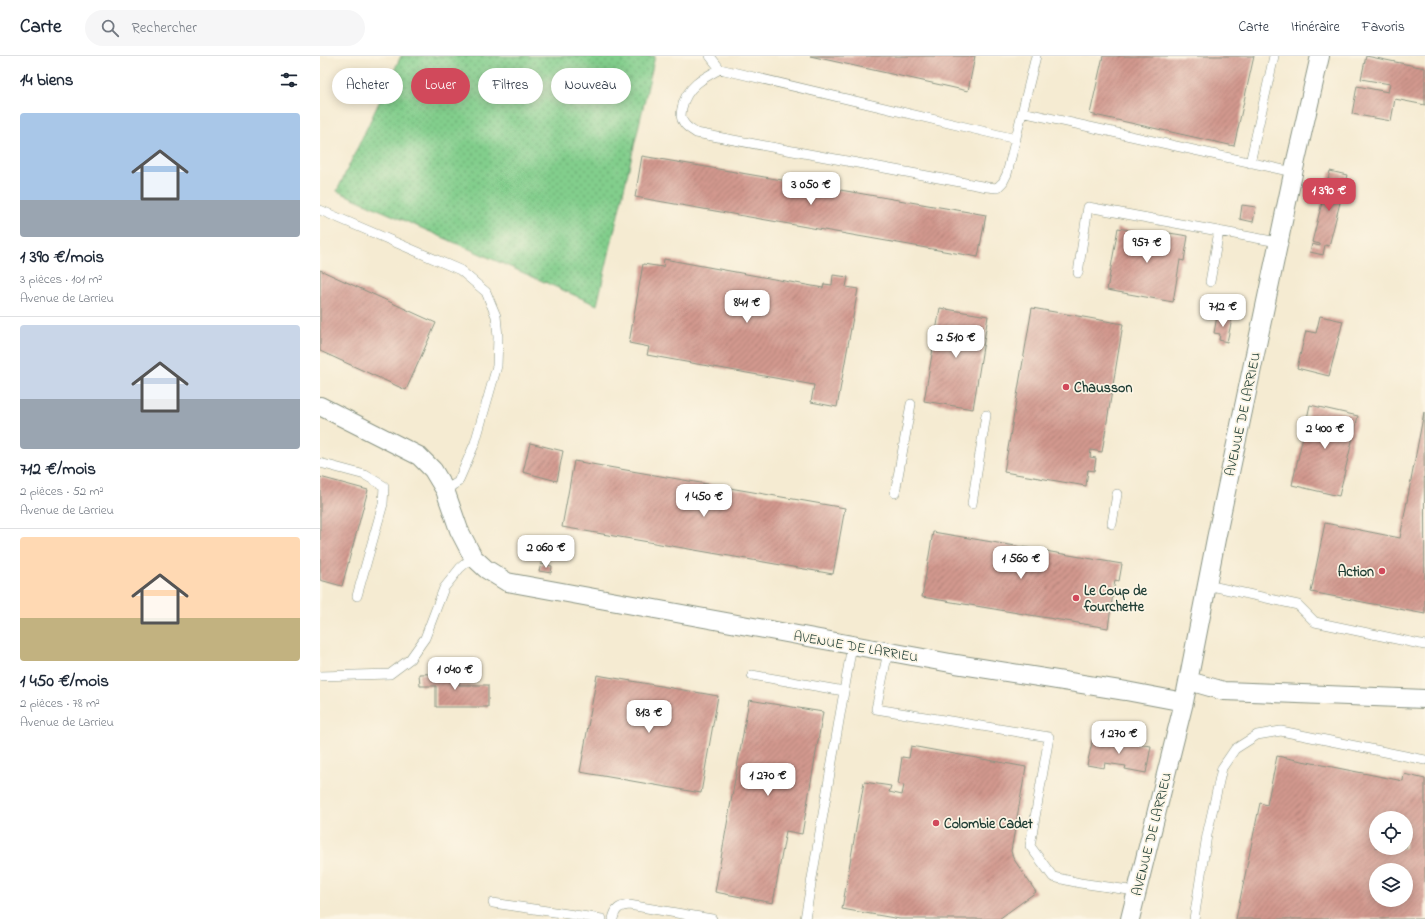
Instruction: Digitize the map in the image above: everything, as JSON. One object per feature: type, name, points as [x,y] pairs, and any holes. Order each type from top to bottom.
[{"type":"street","name":"AVENUE DE LARRIEU","points":[[1130,919],[1189,681],[1207,585],[1278,242],[1320,56]]},
{"type":"street","name":"AVENUE DE LARRIEU","points":[[320,406],[419,456],[433,470],[446,490],[459,530],[473,557],[486,570],[507,582],[888,652],[1184,702]]},
{"type":"street","points":[[1189,681],[1224,691],[1425,699]]},
{"type":"lane","points":[[710,56],[720,69],[1016,138]]},
{"type":"lane","points":[[720,69],[703,78],[690,89],[683,103],[681,116],[684,124],[696,133],[997,188],[1005,178],[1036,56]]},
{"type":"lane","points":[[1250,163],[1274,56]]},
{"type":"lane","points":[[1022,112],[1293,172]]},
{"type":"lane","points":[[1078,273],[1088,207],[1278,242]]},
{"type":"lane","points":[[320,210],[460,270],[486,292],[496,316],[498,337],[497,366],[475,443],[458,482],[446,490]]},
{"type":"lane","points":[[1210,282],[1219,231]]},
{"type":"lane","points":[[895,492],[911,404]]},
{"type":"lane","points":[[972,504],[986,415]]},
{"type":"lane","points":[[320,463],[365,475],[384,486],[383,504],[357,596]]},
{"type":"lane","points":[[1112,524],[1117,494]]},
{"type":"lane","points":[[320,676],[390,674],[410,659],[425,638],[444,588],[460,568],[473,557]]},
{"type":"lane","points":[[1207,585],[1298,605],[1315,622],[1425,645]]},
{"type":"lane","points":[[805,919],[852,645]]},
{"type":"lane","points":[[888,652],[876,709],[1049,737],[1030,846],[1053,877],[1080,883],[1136,891]]},
{"type":"lane","points":[[752,675],[844,691]]},
{"type":"lane","points":[[1194,919],[1207,835],[1222,768],[1235,749],[1258,735],[1281,731],[1425,760]]},
{"type":"lane","points":[[493,903],[602,919]]},
{"type":"lane","points":[[613,919],[614,912],[618,908],[629,905],[712,919]]},
{"type":"green space","points":[[401,56],[655,56],[597,305],[337,191],[378,104],[403,104],[403,68],[395,68]]},
{"type":"building","points":[[810,56],[975,56],[968,91]]},
{"type":"building","points":[[1103,56],[1254,56],[1234,146],[1090,114]]},
{"type":"building","points":[[1366,56],[1425,68],[1425,105],[1395,99],[1391,121],[1352,114],[1357,86],[1388,92],[1390,84],[1361,79]]},
{"type":"building","points":[[642,156],[986,215],[978,257],[635,197]]},
{"type":"building","points":[[1330,171],[1347,175],[1329,246],[1325,245],[1323,255],[1310,252],[1312,244],[1320,246],[1320,244],[1312,242]]},
{"type":"building","points":[[1242,205],[1256,207],[1253,222],[1240,219]]},
{"type":"building","points":[[1118,228],[1162,236],[1163,232],[1188,236],[1184,261],[1180,260],[1173,302],[1107,290]]},
{"type":"building","points":[[664,259],[823,288],[824,284],[832,285],[833,275],[848,277],[846,287],[858,289],[837,407],[811,402],[814,385],[647,355],[649,347],[629,343],[643,264],[663,267]]},
{"type":"building","points":[[320,270],[436,323],[406,390],[320,351]]},
{"type":"building","points":[[940,308],[988,316],[973,409],[924,401]]},
{"type":"building","name":"Chausson","points":[[1032,308],[1123,324],[1102,452],[1091,450],[1090,457],[1096,458],[1094,471],[1088,470],[1086,486],[1004,472]]},
{"type":"building","points":[[1217,316],[1232,319],[1227,342],[1219,340],[1220,334],[1214,333]]},
{"type":"building","points":[[1320,316],[1343,321],[1329,376],[1297,368],[1306,331],[1316,333]]},
{"type":"building","points":[[1310,405],[1358,416],[1339,496],[1292,485]]},
{"type":"building","points":[[1424,412],[1425,614],[1311,592],[1325,523],[1400,538]]},
{"type":"building","points":[[530,443],[563,451],[557,481],[523,472]]},
{"type":"building","points":[[574,461],[845,508],[833,574],[562,527]]},
{"type":"building","points":[[320,477],[368,490],[342,586],[320,580]]},
{"type":"building","points":[[933,532],[1122,564],[1119,581],[1115,580],[1108,628],[922,597]]},
{"type":"building","points":[[541,564],[552,566],[551,573],[539,571]]},
{"type":"building","points":[[459,673],[459,685],[488,685],[488,707],[436,707],[436,686],[420,686],[419,674]]},
{"type":"building","points":[[597,675],[718,696],[701,793],[580,772]]},
{"type":"building","points":[[749,700],[823,712],[802,834],[786,831],[773,903],[715,892]]},
{"type":"building","points":[[1093,738],[1151,746],[1146,773],[1125,769],[1126,766],[1105,763],[1104,768],[1087,765]]},
{"type":"building","name":"Colombie Cadet","points":[[911,746],[1026,767],[1011,851],[1013,858],[1036,892],[999,919],[900,919],[842,909],[864,782],[891,786],[889,792],[902,795],[904,785],[898,784],[902,757],[909,758]]},
{"type":"building","points":[[1277,756],[1403,781],[1404,774],[1425,779],[1425,919],[1236,919],[1260,803],[1267,805]]},
{"type":"place","name":"Chausson","points":[[1066,387]]},
{"type":"place","name":"Action","points":[[1382,571]]},
{"type":"place","name":"Le Coup de fourchette","points":[[1076,598]]},
{"type":"place","name":"Colombie Cadet","points":[[936,823]]}]
